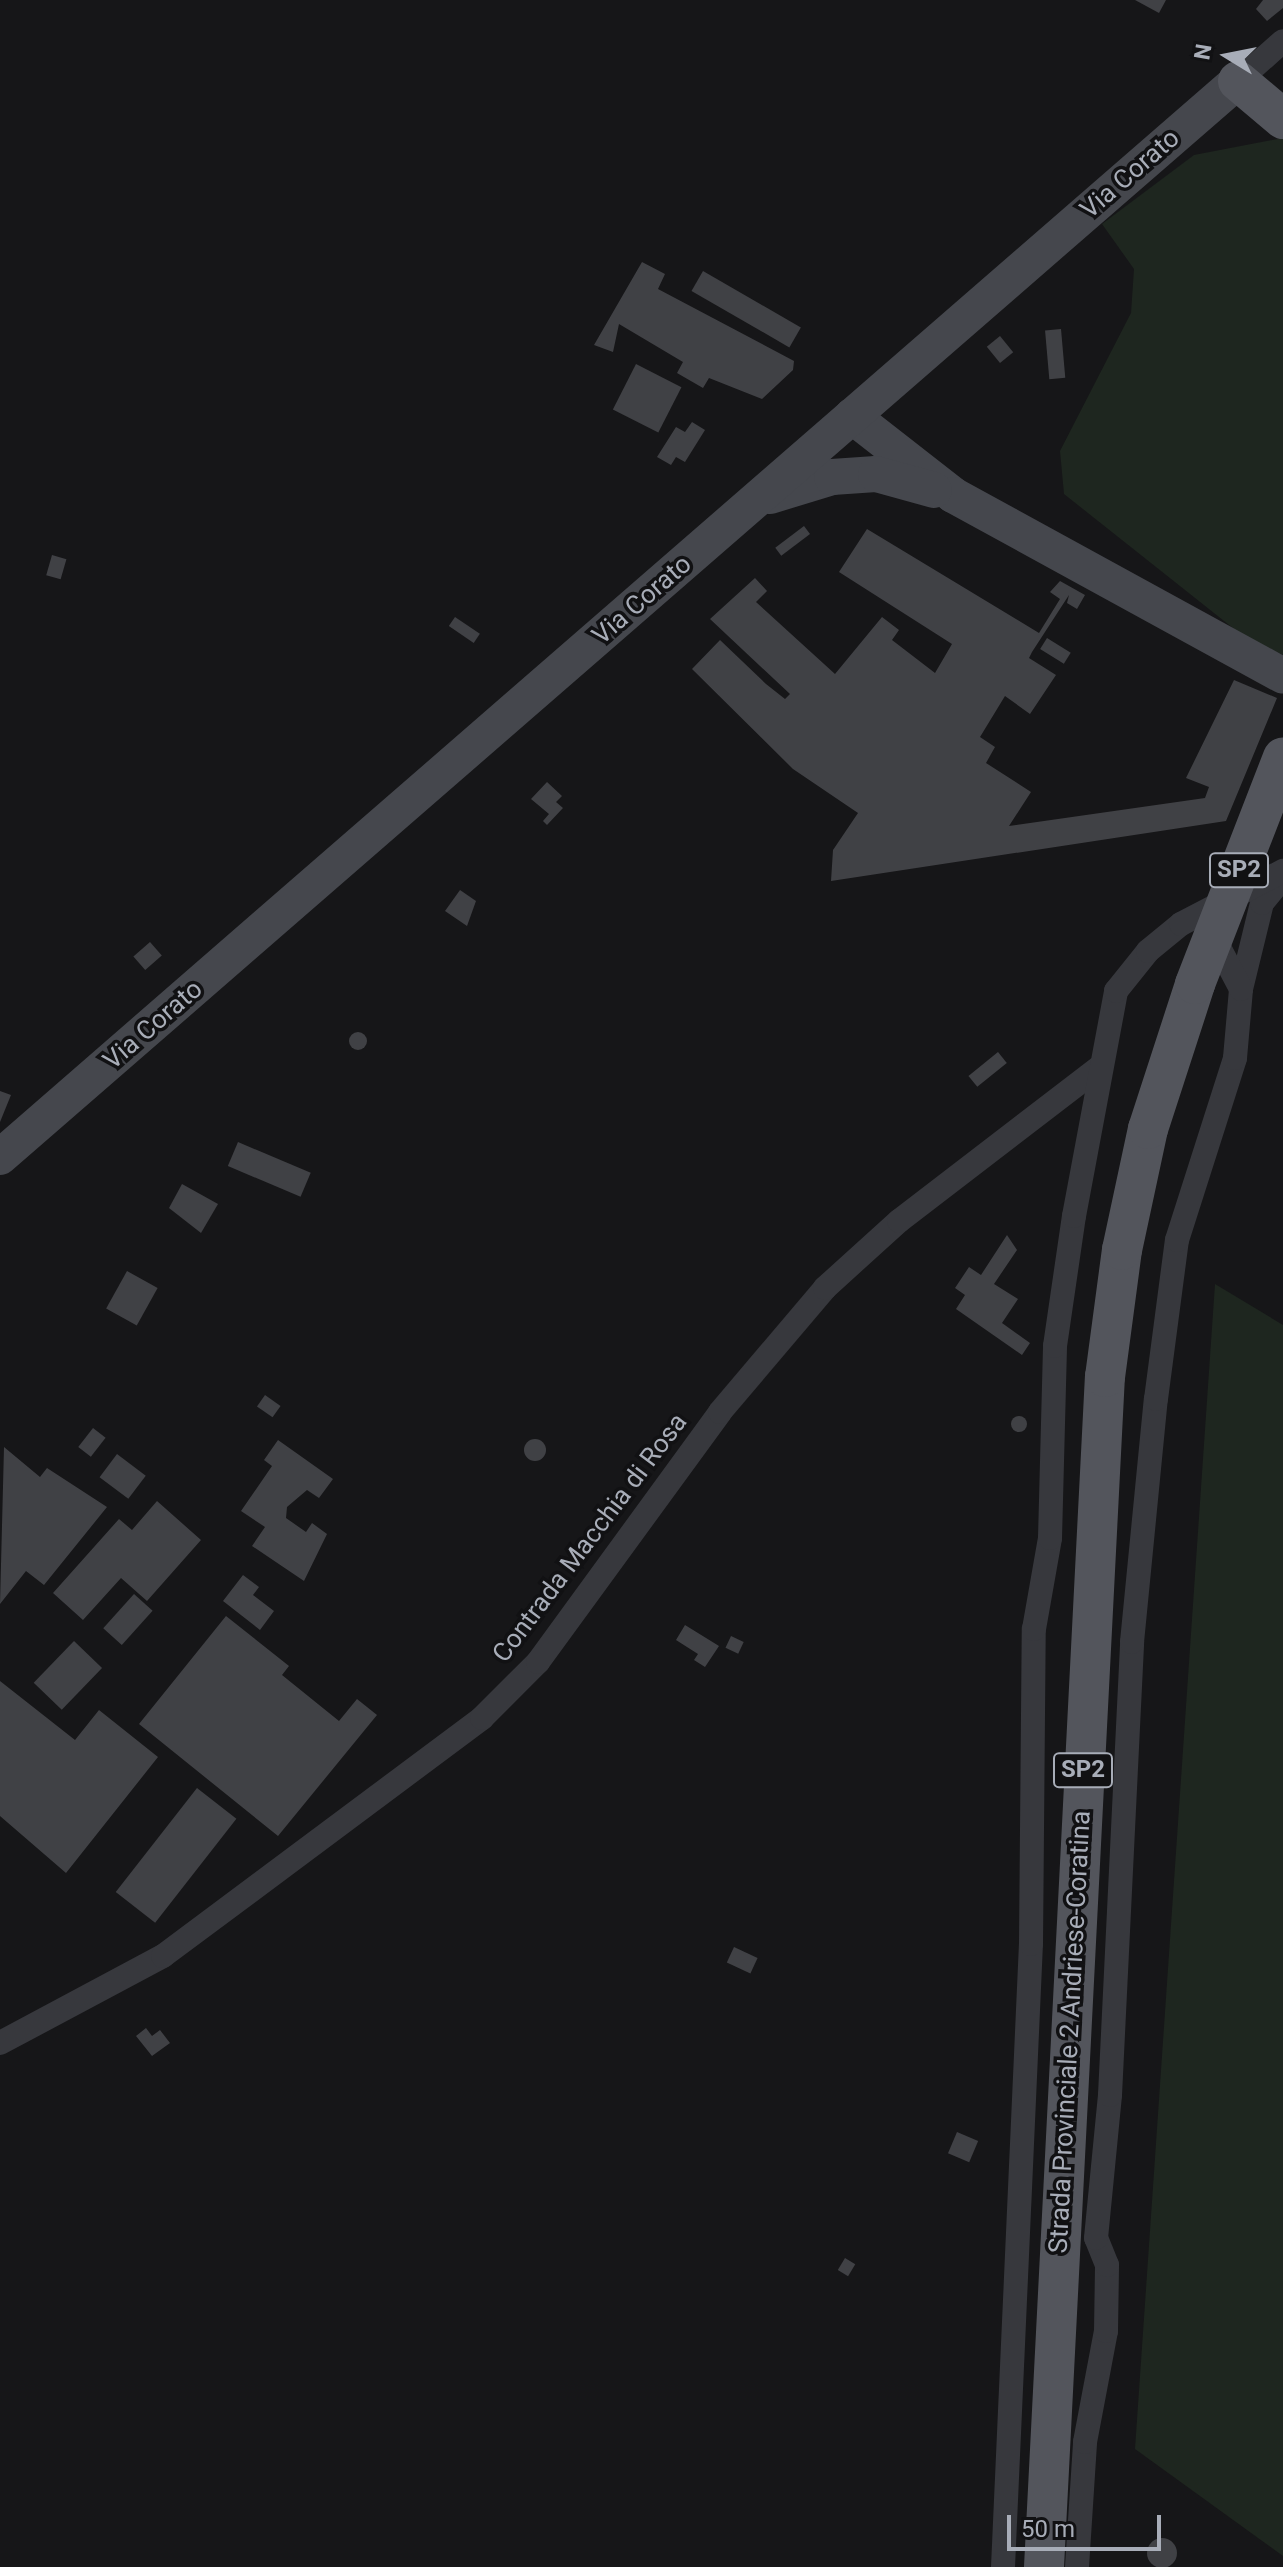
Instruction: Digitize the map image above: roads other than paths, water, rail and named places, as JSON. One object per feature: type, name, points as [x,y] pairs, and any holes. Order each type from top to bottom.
[{"type":"main road","points":[[1238,81],[1283,119]]},
{"type":"main road","name":"Via Corato","points":[[0,1157],[1238,81]]},
{"type":"main road","points":[[852,416],[858,456],[876,474]]},
{"type":"main road","points":[[852,416],[953,495],[1283,676]]},
{"type":"main road","points":[[757,500],[832,477],[876,474],[953,495]]},
{"type":"main road","name":"Strada Provinciale 2 Andriese-Coratina","points":[[1044,2567],[1105,1377],[1122,1250],[1148,1129],[1195,984],[1283,757]]},
{"type":"street","name":"Via Corato","points":[[1238,81],[1283,41]]},
{"type":"street","points":[[1003,2567],[1031,1944],[1034,1629],[1050,1538],[1055,1346],[1101,1066],[1116,991],[1148,951],[1181,924],[1283,874]]},
{"type":"street","points":[[1077,2567],[1085,2442],[1106,2331],[1107,2265],[1096,2238],[1110,2095],[1132,1642],[1156,1399],[1177,1240],[1235,1058],[1241,989],[1262,903],[1283,874]]},
{"type":"street","points":[[1181,924],[1215,933],[1241,989]]},
{"type":"street","name":"Contrada Macchia di Rosa","points":[[0,2043],[163,1956],[482,1718],[538,1662],[720,1412],[825,1288],[899,1221],[1101,1066]]}]
